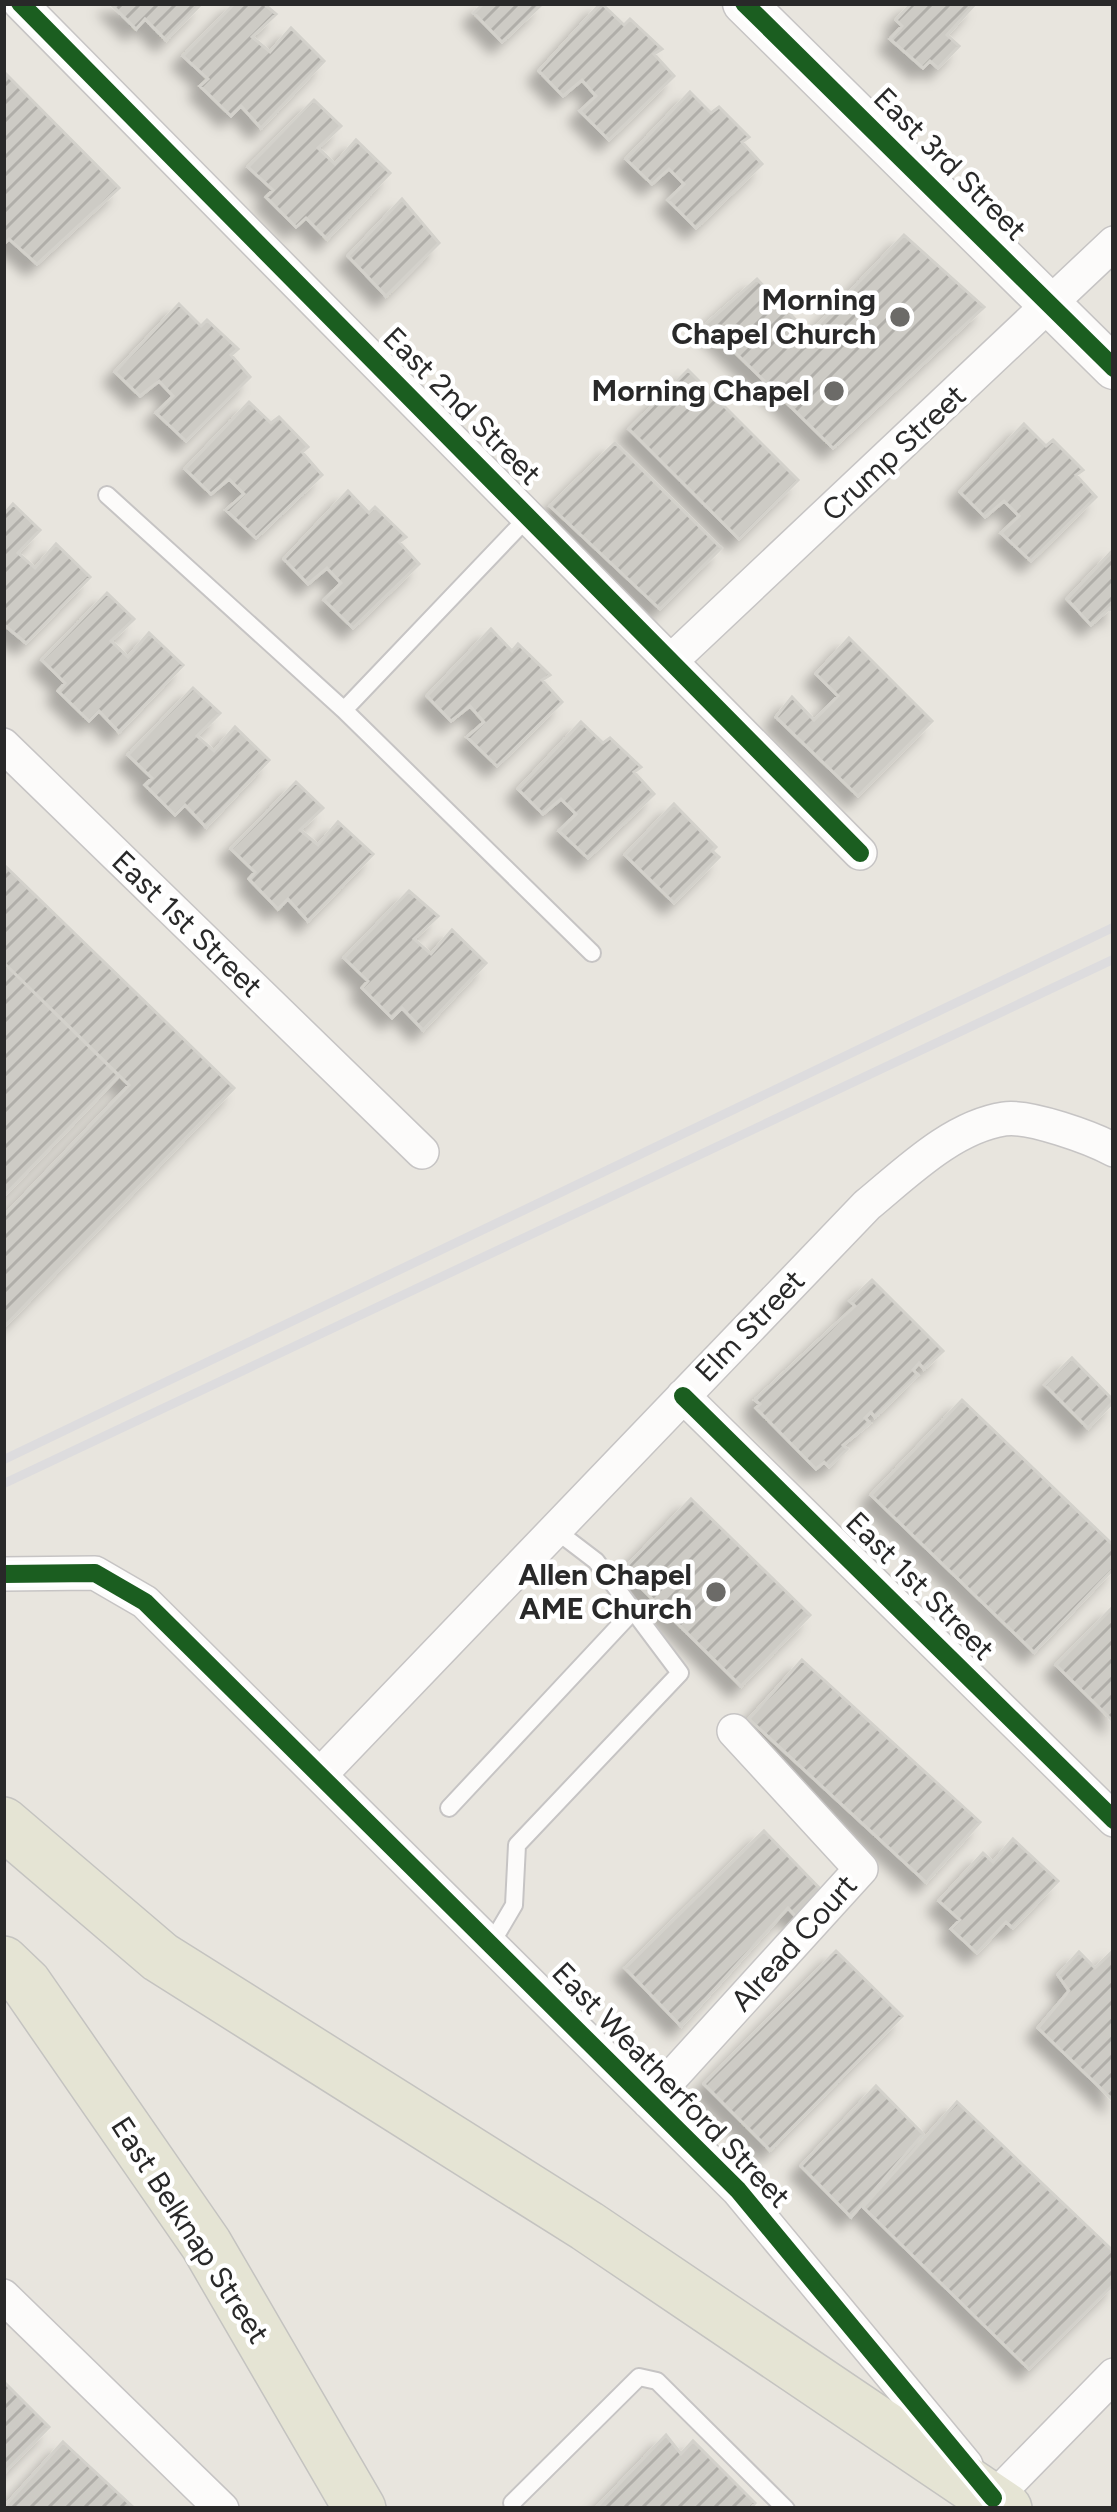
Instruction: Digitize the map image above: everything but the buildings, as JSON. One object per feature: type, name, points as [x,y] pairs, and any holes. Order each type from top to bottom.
[{"type":"main road","points":[[3,1823],[160,1957],[587,2226],[994,2505]]},
{"type":"main road","name":"East Belknap Street","points":[[3,1962],[26,1984],[206,2244],[360,2509]]},
{"type":"street","name":"East 2nd Street","points":[[20,3],[860,853]]},
{"type":"street","name":"East 3rd Street","points":[[744,3],[1114,368]]},
{"type":"street","name":"Crump Street","points":[[672,660],[1114,243]]},
{"type":"street","name":"East 1st Street","points":[[3,745],[422,1152]]},
{"type":"street","name":"Elm Street","points":[[320,1774],[558,1532],[867,1205],[933,1150],[1006,1118],[1090,1137],[1114,1150]]},
{"type":"street","name":"East 1st Street","points":[[683,1396],[1114,1820]]},
{"type":"street","points":[[3,1574],[94,1574],[145,1602],[320,1774]]},
{"type":"street","name":"Alread Court","points":[[649,2102],[862,1869],[734,1731]]},
{"type":"street","name":"East Weatherford Street","points":[[320,1774],[738,2190],[994,2505]]},
{"type":"street","points":[[3,2296],[222,2509]]},
{"type":"street","points":[[994,2505],[1114,2374]]},
{"type":"lane","points":[[106,495],[344,710],[592,953]]},
{"type":"lane","points":[[344,710],[529,516]]},
{"type":"lane","points":[[491,1944],[514,1905],[517,1844],[680,1673],[596,1562],[558,1532]]},
{"type":"lane","points":[[449,1808],[633,1611]]},
{"type":"lane","points":[[512,2503],[639,2378],[657,2381],[786,2509]]},
{"type":"railway","points":[[3,1460],[1114,927]]},
{"type":"railway","points":[[3,1484],[1114,959]]},
{"type":"cycle path","points":[[20,3],[860,853]]},
{"type":"cycle path","points":[[744,3],[1114,368]]},
{"type":"cycle path","points":[[683,1396],[1114,1820]]},
{"type":"cycle path","points":[[3,1574],[95,1573],[145,1602],[738,2190],[993,2498]]},
{"type":"place","name":"Morning Chapel Church","points":[[900,317]]},
{"type":"place","name":"Morning Chapel","points":[[834,391]]},
{"type":"place","name":"Allen Chapel AME Church","points":[[716,1592]]}]
